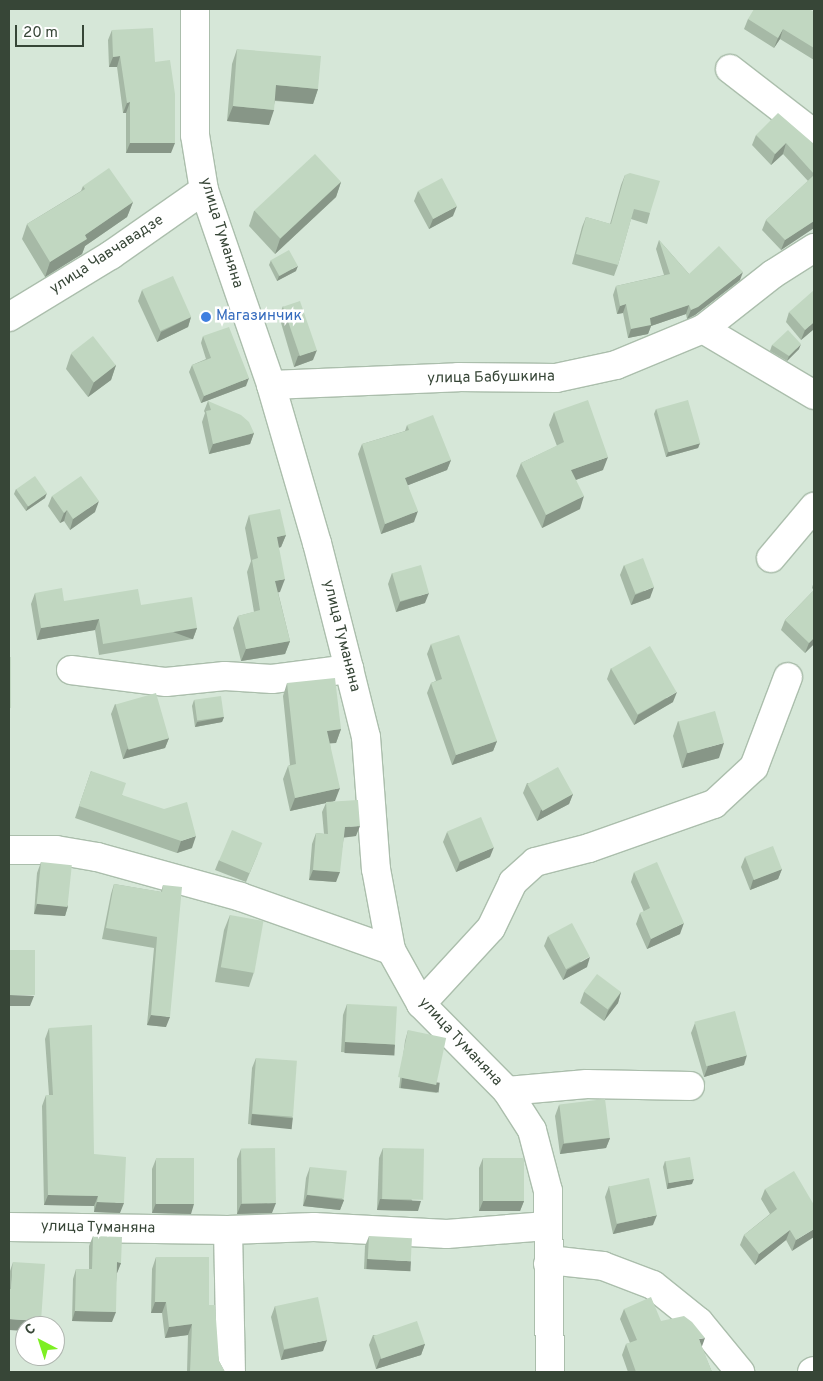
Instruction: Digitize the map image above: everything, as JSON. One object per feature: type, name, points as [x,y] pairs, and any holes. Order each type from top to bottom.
[{"type":"street","name":"улица Туманяна","points":[[195,9],[195,135],[204,190],[271,385],[318,543],[366,737],[376,869],[392,950],[421,1004],[507,1092],[532,1130],[548,1191],[550,1372]]},
{"type":"street","points":[[730,69],[814,134]]},
{"type":"street","name":"улица Чавчавадзе","points":[[9,317],[111,255],[204,190]]},
{"type":"street","name":"улица Бабушкина","points":[[271,385],[458,378],[556,378],[616,365],[703,329],[773,274],[814,248]]},
{"type":"street","points":[[703,329],[814,395]]},
{"type":"street","points":[[771,558],[814,508]]},
{"type":"street","points":[[71,670],[166,682],[225,676],[272,680],[349,670]]},
{"type":"street","points":[[421,1004],[491,928],[513,882],[535,862],[589,848],[714,804],[754,767],[788,677]]},
{"type":"street","points":[[9,850],[56,850],[97,857],[241,897],[392,950]]},
{"type":"street","points":[[507,1092],[587,1084],[690,1086]]},
{"type":"street","name":"улица Туманяна","points":[[9,1226],[228,1230],[314,1227],[447,1234],[547,1226]]},
{"type":"street","points":[[228,1230],[232,1372]]},
{"type":"street","points":[[548,1264],[558,1261],[603,1266],[653,1285],[700,1322],[740,1372]]},
{"type":"shaded area","points":[[9,9],[814,9],[814,1372],[9,1372]]},
{"type":"building","points":[[754,9],[809,9],[814,12],[814,48],[783,29],[778,38],[748,19]]},
{"type":"building","points":[[153,28],[155,62],[170,60],[175,94],[175,143],[130,143],[130,102],[127,103],[120,56],[113,57],[112,30]]},
{"type":"building","points":[[237,49],[321,56],[318,89],[276,85],[274,110],[233,106]]},
{"type":"building","points":[[778,113],[814,144],[814,174],[786,143],[775,154],[756,135]]},
{"type":"building","points":[[315,154],[341,182],[280,238],[254,211]]},
{"type":"building","points":[[109,168],[133,202],[85,235],[87,239],[50,262],[27,224],[85,189],[83,186]]},
{"type":"building","points":[[630,173],[660,181],[650,213],[634,209],[618,265],[576,254],[586,217],[611,224],[625,175]]},
{"type":"building","points":[[814,175],[814,221],[785,240],[766,220]]},
{"type":"building","points":[[442,178],[457,206],[433,219],[418,191]]},
{"type":"building","points":[[659,240],[689,274],[719,246],[743,272],[698,307],[691,310],[689,305],[650,318],[651,325],[631,329],[626,304],[620,306],[616,286],[670,274]]},
{"type":"building","points":[[289,250],[298,266],[279,276],[271,260]]},
{"type":"building","points":[[173,276],[191,317],[160,331],[142,290]]},
{"type":"building","points":[[814,290],[814,322],[805,330],[789,312]]},
{"type":"building","points":[[300,301],[317,350],[300,356],[283,307]]},
{"type":"building","points":[[229,327],[249,378],[204,396],[192,365],[211,358],[203,336]]},
{"type":"building","points":[[788,330],[801,344],[789,356],[772,345]]},
{"type":"building","points":[[93,336],[116,365],[94,382],[71,353]]},
{"type":"building","points":[[588,400],[608,457],[571,470],[584,496],[546,515],[521,463],[564,442],[554,412]]},
{"type":"building","points":[[688,400],[700,443],[669,452],[656,409]]},
{"type":"building","points":[[208,401],[241,415],[249,422],[254,433],[213,444],[206,411],[211,410]]},
{"type":"building","points":[[433,415],[451,460],[405,478],[418,511],[385,524],[362,444],[409,430],[407,425]]},
{"type":"building","points":[[35,476],[47,493],[28,506],[16,489]]},
{"type":"building","points":[[81,476],[99,501],[73,519],[67,510],[64,513],[52,496]]},
{"type":"building","points":[[280,509],[286,535],[277,537],[285,579],[275,581],[290,641],[246,649],[238,616],[260,610],[252,560],[258,558],[249,515]]},
{"type":"building","points":[[643,558],[654,587],[635,594],[624,565]]},
{"type":"building","points":[[421,565],[429,593],[400,601],[392,573]]},
{"type":"building","points":[[62,588],[64,601],[138,589],[141,605],[192,597],[197,628],[103,644],[99,619],[41,628],[35,593]]},
{"type":"building","points":[[814,590],[814,638],[809,643],[785,620]]},
{"type":"building","points":[[459,635],[497,741],[456,755],[431,683],[442,679],[431,644]]},
{"type":"building","points":[[650,646],[676,692],[638,714],[611,668]]},
{"type":"building","points":[[9,657],[11,657],[11,708],[9,708]]},
{"type":"building","points":[[335,678],[341,729],[327,731],[340,788],[295,798],[288,766],[296,764],[287,683]]},
{"type":"building","points":[[156,693],[169,738],[129,750],[116,705]]},
{"type":"building","points":[[221,696],[224,717],[197,721],[194,700]]},
{"type":"building","points":[[715,711],[724,743],[688,753],[678,721]]},
{"type":"building","points":[[558,767],[573,794],[542,811],[527,784]]},
{"type":"building","points":[[91,771],[126,783],[122,795],[164,809],[187,802],[196,836],[181,841],[79,806]]},
{"type":"building","points":[[358,800],[360,826],[345,827],[340,872],[313,870],[316,833],[328,834],[326,802]]},
{"type":"building","points":[[481,817],[494,847],[460,862],[447,831]]},
{"type":"building","points":[[232,830],[262,843],[249,873],[219,860]]},
{"type":"building","points":[[773,846],[782,869],[754,880],[745,857]]},
{"type":"building","points":[[41,862],[72,865],[67,907],[37,904]]},
{"type":"building","points":[[657,862],[684,923],[651,939],[640,913],[650,908],[634,872]]},
{"type":"building","points":[[114,884],[162,892],[163,885],[182,887],[170,1017],[151,1015],[157,937],[106,928]]},
{"type":"building","points":[[230,915],[263,921],[254,973],[221,967]]},
{"type":"building","points":[[572,923],[590,957],[566,969],[548,936]]},
{"type":"building","points":[[9,950],[35,950],[35,995],[9,995]]},
{"type":"building","points":[[597,974],[621,992],[608,1010],[584,992]]},
{"type":"building","points":[[347,1004],[397,1007],[395,1045],[345,1042]]},
{"type":"building","points":[[735,1011],[747,1055],[706,1066],[694,1022]]},
{"type":"building","points":[[92,1025],[94,1154],[126,1157],[124,1203],[97,1202],[98,1196],[48,1195],[46,1095],[53,1095],[49,1028]]},
{"type":"building","points":[[408,1030],[446,1038],[436,1085],[398,1077]]},
{"type":"building","points":[[256,1058],[297,1061],[293,1117],[252,1114]]},
{"type":"building","points":[[605,1099],[610,1138],[564,1143],[559,1105]]},
{"type":"building","points":[[275,1148],[276,1203],[242,1204],[241,1149]]},
{"type":"building","points":[[383,1148],[424,1149],[423,1200],[382,1199]]},
{"type":"building","points":[[690,1157],[694,1179],[669,1183],[665,1161]]},
{"type":"building","points":[[156,1158],[194,1158],[194,1204],[156,1204]]},
{"type":"building","points":[[483,1158],[524,1158],[524,1201],[483,1201]]},
{"type":"building","points":[[310,1167],[347,1171],[344,1199],[307,1195]]},
{"type":"building","points":[[794,1171],[814,1205],[814,1229],[796,1240],[790,1230],[759,1254],[744,1235],[777,1209],[765,1189]]},
{"type":"building","points":[[649,1178],[657,1215],[617,1224],[609,1187]]},
{"type":"building","points":[[93,1236],[122,1237],[121,1263],[117,1262],[116,1312],[75,1311],[76,1269],[92,1269]]},
{"type":"building","points":[[369,1236],[412,1238],[411,1261],[368,1259]]},
{"type":"building","points":[[156,1257],[209,1257],[209,1305],[215,1305],[219,1361],[225,1372],[190,1372],[192,1324],[169,1327],[166,1302],[155,1302]]},
{"type":"building","points":[[13,1262],[45,1264],[41,1316],[15,1316],[15,1319],[9,1319],[9,1289],[11,1289]]},
{"type":"building","points":[[318,1297],[327,1340],[284,1349],[275,1306]]},
{"type":"building","points":[[651,1297],[661,1321],[684,1316],[692,1322],[705,1338],[699,1339],[712,1372],[636,1372],[626,1344],[637,1340],[624,1309]]},
{"type":"building","points":[[417,1321],[425,1344],[381,1359],[374,1336]]},
{"type":"place","name":"Магазинчик","points":[[206,317]]}]
